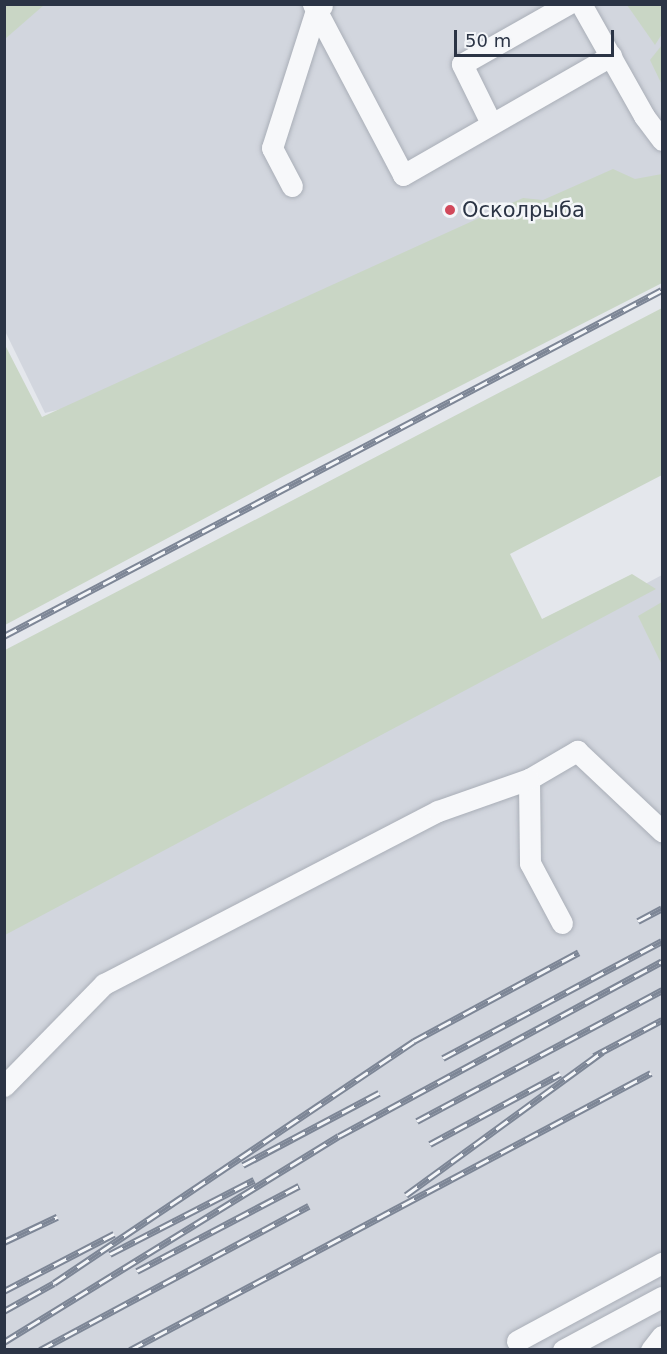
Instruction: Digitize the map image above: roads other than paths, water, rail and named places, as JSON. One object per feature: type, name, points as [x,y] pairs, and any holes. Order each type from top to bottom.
[{"type":"street","points":[[491,123],[462,64],[568,4]]},
{"type":"street","points":[[581,4],[644,116],[663,140]]},
{"type":"street","points":[[318,6],[403,175],[611,56]]},
{"type":"street","points":[[292,186],[272,148],[318,6]]},
{"type":"street","points":[[4,1086],[104,984],[438,811],[528,779],[577,751],[663,831]]},
{"type":"street","points":[[528,779],[530,863],[562,923]]},
{"type":"street","points":[[517,1341],[663,1263]]},
{"type":"street","points":[[563,1350],[663,1297]]},
{"type":"street","points":[[651,1350],[663,1336]]},
{"type":"railway","points":[[4,636],[662,290]]},
{"type":"railway","points":[[638,921],[662,908]]},
{"type":"railway","points":[[443,1058],[662,941]]},
{"type":"railway","points":[[4,1311],[54,1283],[414,1041],[579,952]]},
{"type":"railway","points":[[4,1342],[339,1136],[662,961]]},
{"type":"railway","points":[[417,1121],[662,990]]},
{"type":"railway","points":[[594,1056],[662,1020]]},
{"type":"railway","points":[[406,1195],[602,1052]]},
{"type":"railway","points":[[130,1350],[651,1073]]},
{"type":"railway","points":[[430,1144],[560,1074]]},
{"type":"railway","points":[[243,1165],[379,1093]]},
{"type":"railway","points":[[110,1254],[254,1180]]},
{"type":"railway","points":[[137,1271],[299,1186]]},
{"type":"railway","points":[[40,1350],[309,1206]]},
{"type":"railway","points":[[4,1242],[57,1217]]},
{"type":"railway","points":[[4,1291],[114,1234]]},
{"type":"place","name":"Осколрыба","points":[[450,210]]}]
